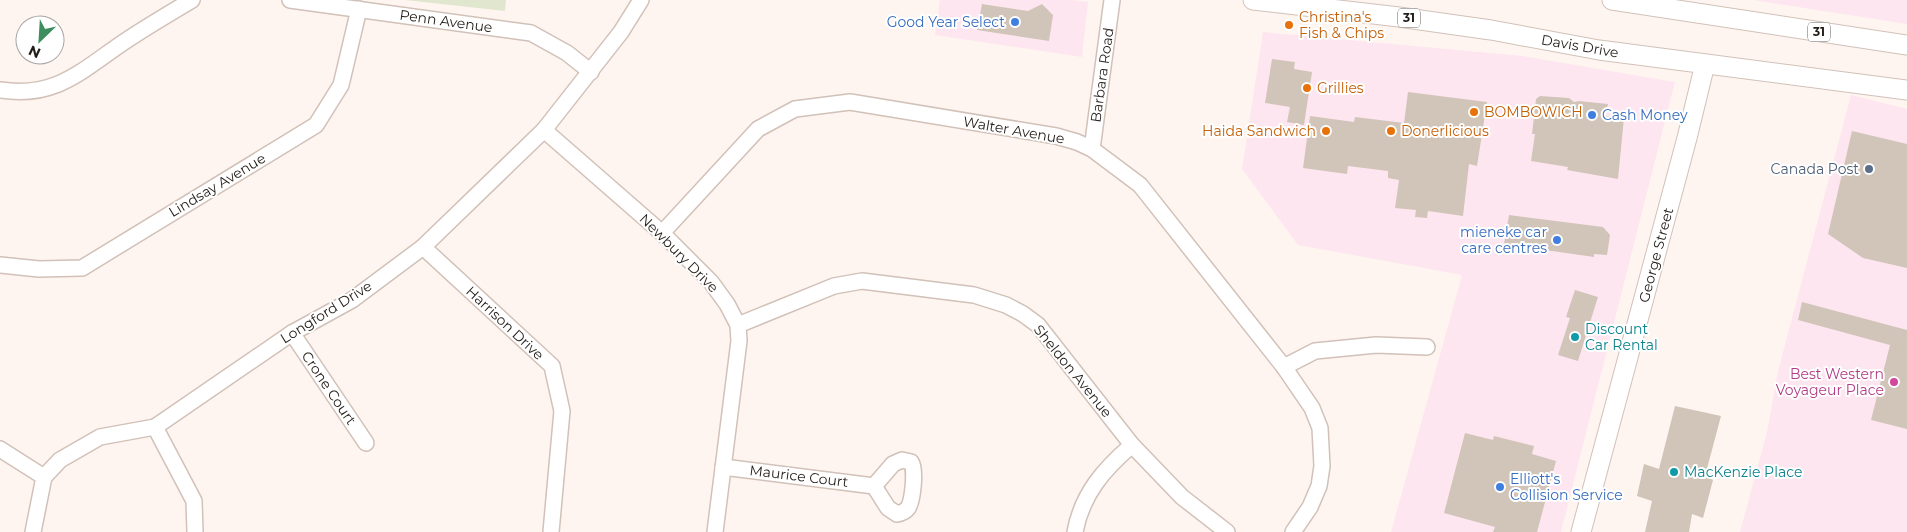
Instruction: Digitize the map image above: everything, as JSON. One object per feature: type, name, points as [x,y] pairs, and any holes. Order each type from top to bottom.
[{"type":"main road","name":"Davis Drive","points":[[1253,0],[1399,17],[1491,30],[1599,50],[1907,90]]},
{"type":"main road","name":"31","points":[[1612,0],[1907,45]]},
{"type":"main road","name":"George Street","points":[[1581,532],[1690,128],[1705,64]]},
{"type":"street","points":[[0,90],[17,93],[46,89],[77,76],[127,40],[192,0]]},
{"type":"street","name":"Penn Avenue","points":[[290,0],[531,33],[567,53],[591,72]]},
{"type":"street","name":"Longford Drive","points":[[44,477],[60,460],[100,437],[155,428],[292,333],[352,300],[423,247],[544,130],[621,32],[641,0]]},
{"type":"street","name":"Barbara Road","points":[[1092,149],[1112,0]]},
{"type":"street","name":"Lindsay Avenue","points":[[0,265],[39,269],[82,268],[316,126],[341,86],[360,10]]},
{"type":"street","name":"Walter Avenue","points":[[662,233],[758,129],[795,109],[850,102],[1056,136],[1092,149],[1140,185],[1284,367],[1312,408],[1320,428],[1322,445],[1322,466],[1319,486],[1310,507],[1293,532]]},
{"type":"street","name":"Newbury Drive","points":[[544,130],[662,233],[711,282],[727,304],[738,325],[739,341],[715,532]]},
{"type":"street","name":"Harrison Drive","points":[[423,247],[552,366],[562,411],[551,532]]},
{"type":"street","name":"Sheldon Avenue","points":[[738,325],[834,286],[862,281],[959,292],[991,299],[1023,314],[1038,325],[1132,445],[1182,496],[1227,532]]},
{"type":"street","name":"Crone Court","points":[[292,333],[366,443]]},
{"type":"street","points":[[1284,367],[1315,352],[1376,345],[1427,347]]},
{"type":"street","points":[[155,428],[194,501],[195,532]]},
{"type":"street","points":[[1075,532],[1084,500],[1112,462],[1132,445]]},
{"type":"street","points":[[0,449],[44,477],[33,532]]},
{"type":"street","points":[[902,460],[911,462],[915,471],[910,504],[897,521],[874,486],[893,464],[902,460]]},
{"type":"street","name":"Maurice Court","points":[[723,467],[874,486]]},
{"type":"shaded area","points":[[940,0],[1071,0],[1088,2],[1082,57],[935,35]]},
{"type":"shaded area","points":[[1753,0],[1907,0],[1907,24]]},
{"type":"shaded area","points":[[1263,32],[1523,56],[1675,82],[1561,532],[1391,532],[1462,275],[1298,245],[1242,169]]},
{"type":"shaded area","points":[[1851,95],[1907,109],[1907,532],[1740,532],[1767,432],[1778,371]]},
{"type":"green space","points":[[405,0],[506,0],[505,11]]},
{"type":"building","name":"Good Year Select","points":[[982,4],[1028,11],[1042,4],[1053,15],[1049,41],[977,30]]},
{"type":"building","points":[[1272,59],[1295,62],[1294,69],[1312,72],[1304,125],[1287,122],[1290,107],[1265,103]]},
{"type":"building","points":[[1408,92],[1487,102],[1477,166],[1469,164],[1463,216],[1428,211],[1427,218],[1415,217],[1416,210],[1395,208],[1399,180],[1388,178],[1388,171],[1348,166],[1347,174],[1303,168],[1310,116],[1354,122],[1355,117],[1404,123]]},
{"type":"building","points":[[1540,96],[1569,98],[1574,102],[1608,104],[1605,116],[1624,118],[1618,179],[1567,170],[1568,167],[1531,161],[1535,134],[1532,134],[1536,99]]},
{"type":"building","points":[[1852,131],[1907,144],[1907,268],[1863,258],[1828,234]]},
{"type":"building","name":"mieneke car care centres","points":[[1509,215],[1603,227],[1610,235],[1607,255],[1594,254],[1594,257],[1504,244]]},
{"type":"building","name":"Discount Car Rental","points":[[1575,290],[1598,297],[1578,361],[1558,355],[1570,318],[1566,317]]},
{"type":"building","name":"Best Western Voyageur Place","points":[[1802,302],[1907,330],[1907,429],[1871,420],[1890,345],[1798,320]]},
{"type":"building","name":"MacKenzie Place","points":[[1675,406],[1721,416],[1705,476],[1713,480],[1703,518],[1692,514],[1689,532],[1645,532],[1652,501],[1637,496],[1644,464],[1659,469]]},
{"type":"building","name":"Elliott's Collision Service","points":[[1465,433],[1493,440],[1494,436],[1534,446],[1532,454],[1556,461],[1537,532],[1493,532],[1495,527],[1444,513]]},
{"type":"place","name":"Good Year Select","points":[[1015,22]]},
{"type":"place","name":"Christina's Fish & Chips","points":[[1289,25]]},
{"type":"place","name":"Grillies","points":[[1307,88]]},
{"type":"place","name":"BOMBOWICH","points":[[1474,112]]},
{"type":"place","name":"Cash Money","points":[[1592,115]]},
{"type":"place","name":"Haida Sandwich","points":[[1326,131]]},
{"type":"place","name":"Donerlicious","points":[[1391,131]]},
{"type":"place","name":"Canada Post","points":[[1869,169]]},
{"type":"place","name":"mieneke car care centres","points":[[1557,240]]},
{"type":"place","name":"Discount Car Rental","points":[[1575,337]]},
{"type":"place","name":"Best Western Voyageur Place","points":[[1894,382]]},
{"type":"place","name":"MacKenzie Place","points":[[1674,472]]},
{"type":"place","name":"Elliott's Collision Service","points":[[1500,487]]}]
